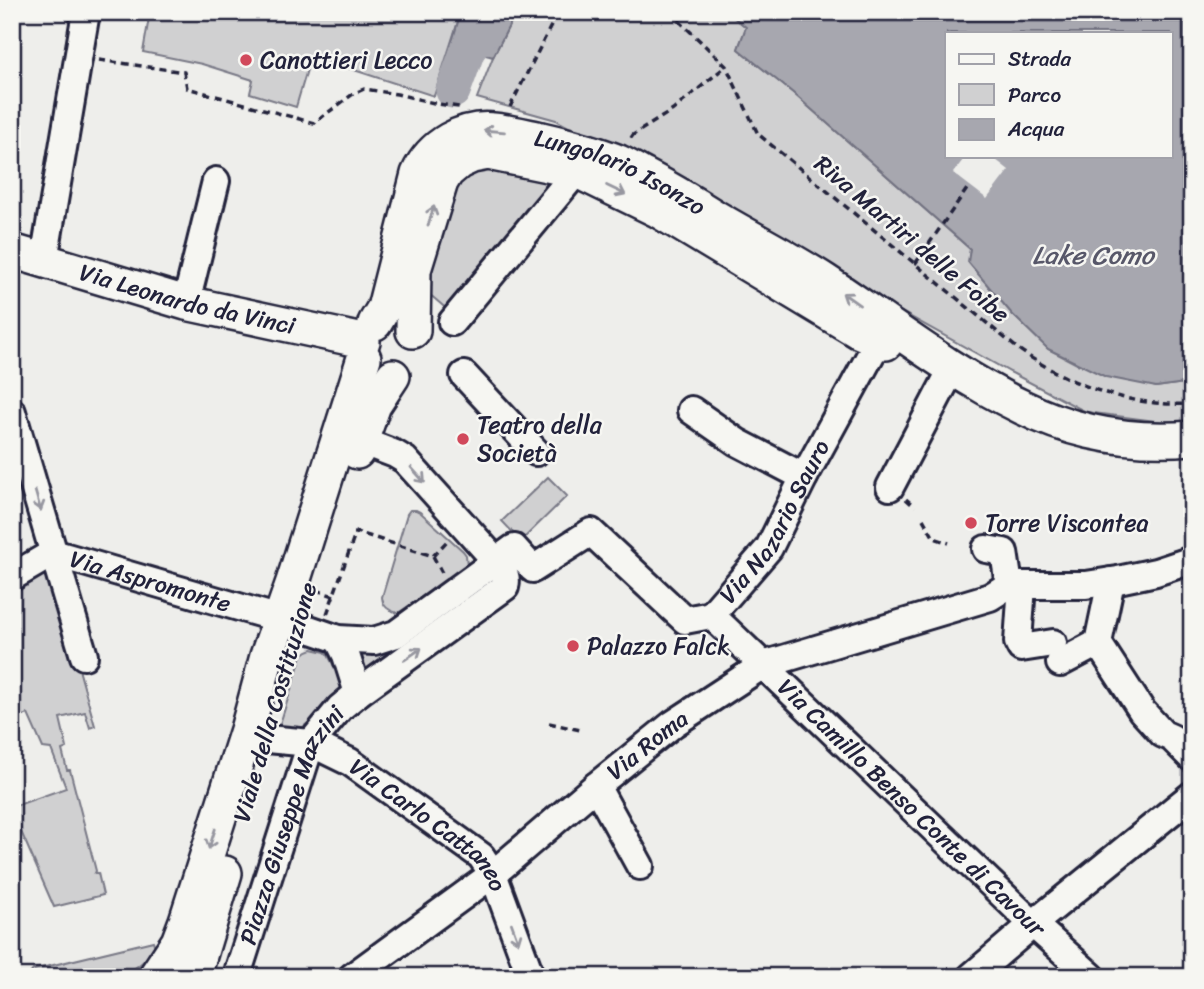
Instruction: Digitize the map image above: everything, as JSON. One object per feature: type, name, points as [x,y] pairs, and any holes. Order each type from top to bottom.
[{"type":"main road","name":"Lungolario Isonzo","points":[[367,341],[384,308],[418,174],[423,164],[446,142],[470,131],[496,130],[568,145],[620,162],[823,280],[883,332],[1024,408],[1070,426],[1097,433],[1159,440],[1192,439]]},
{"type":"main road","name":"Lungolario Isonzo","points":[[413,331],[414,270],[441,181],[447,172],[466,159],[488,153],[578,171],[659,211],[858,331],[883,332]]},
{"type":"main road","name":"Via Leonardo da Vinci","points":[[12,251],[187,303],[367,341]]},
{"type":"main road","points":[[384,320],[399,320],[413,331],[419,348],[415,362],[405,372],[393,376],[371,368],[367,341],[384,320]]},
{"type":"main road","name":"Viale della Costituzione","points":[[308,629],[293,582],[367,341]]},
{"type":"main road","name":"Viale della Costituzione","points":[[189,958],[267,739],[289,661],[308,629],[305,586],[334,523],[374,405],[393,376]]},
{"type":"main road","name":"Viale della Costituzione","points":[[189,958],[267,656],[308,629]]},
{"type":"main road","points":[[155,977],[189,958]]},
{"type":"street","points":[[44,260],[86,12]]},
{"type":"street","points":[[452,322],[578,171]]},
{"type":"street","points":[[187,303],[216,181]]},
{"type":"street","name":"Via Nazario Sauro","points":[[711,615],[769,548],[804,477],[883,332]]},
{"type":"street","points":[[890,487],[950,367]]},
{"type":"street","points":[[464,374],[536,452]]},
{"type":"street","points":[[691,410],[737,442],[804,477]]},
{"type":"street","points":[[12,412],[84,656]]},
{"type":"street","points":[[361,442],[405,460],[497,562]]},
{"type":"street","points":[[308,629],[374,641],[396,634],[514,548],[533,569],[591,532],[685,620],[711,615]]},
{"type":"street","points":[[986,549],[1004,552],[1007,589],[1021,648],[1057,653],[1098,643]]},
{"type":"street","name":"Via Aspromonte","points":[[12,577],[53,553],[308,629]]},
{"type":"street","name":"Via Roma","points":[[352,977],[494,874],[673,724],[763,666],[1007,589],[1111,581],[1156,572],[1192,559]]},
{"type":"street","name":"Piazza Giuseppe Mazzini","points":[[189,958],[242,973],[311,743],[340,708],[358,693],[505,587],[505,573],[497,562]]},
{"type":"street","points":[[1111,581],[1098,643],[1142,712],[1163,734],[1188,746]]},
{"type":"street","name":"Via Camillo Benso Conte di Cavour","points":[[711,615],[1032,924],[1092,977]]},
{"type":"street","name":"Piazza Giuseppe Mazzini","points":[[308,629],[346,656],[358,693]]},
{"type":"street","name":"Via Carlo Cattaneo","points":[[267,739],[311,743],[350,762],[481,856],[494,874],[531,977]]},
{"type":"street","points":[[596,786],[640,866]]},
{"type":"street","points":[[971,977],[1032,924],[1192,795]]},
{"type":"path","points":[[505,116],[558,12]]},
{"type":"path","name":"Riva Martiri delle Foibe","points":[[670,12],[726,66],[758,134],[1017,348],[1055,373],[1119,397],[1156,403],[1192,404]]},
{"type":"path","points":[[78,57],[184,72],[187,88],[314,123],[364,89],[463,108]]},
{"type":"path","points":[[620,162],[633,135],[673,110],[726,66]]},
{"type":"path","points":[[915,264],[970,186]]},
{"type":"path","points":[[923,519],[934,538],[949,543]]},
{"type":"path","points":[[308,629],[356,532],[433,556],[462,523]]},
{"type":"path","points":[[549,723],[580,730]]},
{"type":"green space","name":"Canottieri Lecco","points":[[150,12],[461,12],[434,96],[311,56],[296,107],[250,93],[253,80],[202,64],[143,52]]},
{"type":"green space","points":[[516,12],[727,12],[746,27],[738,49],[793,93],[970,249],[969,263],[1012,314],[1048,349],[1077,364],[1156,387],[1192,382],[1192,422],[1171,423],[1086,412],[556,120],[477,98],[493,57]]},
{"type":"green space","points":[[476,164],[559,178],[449,311],[421,287],[451,188]]},
{"type":"green space","points":[[548,477],[567,496],[521,541],[502,521]]},
{"type":"green space","points":[[410,510],[420,512],[463,551],[467,566],[398,613],[387,608],[382,597]]},
{"type":"green space","points":[[46,571],[52,574],[95,726],[90,728],[85,712],[60,718],[67,748],[62,750],[67,770],[70,770],[95,873],[98,873],[103,895],[54,907],[12,811],[12,807],[66,788],[51,749],[43,748],[28,714],[12,721],[12,589]]},
{"type":"green space","points":[[399,646],[402,652],[364,680],[360,647]]},
{"type":"green space","points":[[312,649],[328,655],[339,676],[341,692],[339,698],[293,735],[280,729],[280,724],[302,655]]},
{"type":"green space","points":[[153,941],[155,947],[150,955],[139,965],[117,975],[92,978],[28,977],[33,970]]},
{"type":"water","points":[[461,12],[516,12],[493,57],[451,45]]},
{"type":"water","name":"Lake Como","points":[[727,12],[1192,12],[1192,382],[1156,387],[1106,377],[1048,349],[1012,314],[968,262],[970,249],[793,93],[738,49],[746,27]]},
{"type":"pier","points":[[964,158],[994,158],[1009,170],[987,199],[953,173]]},
{"type":"waterway","points":[[453,91],[468,50],[496,12]]},
{"type":"place","name":"Canottieri Lecco","points":[[246,60]]},
{"type":"place","name":"Teatro della Società","points":[[463,439]]},
{"type":"place","name":"Torre Viscontea","points":[[971,523]]},
{"type":"place","name":"Palazzo Falck","points":[[573,646]]}]
